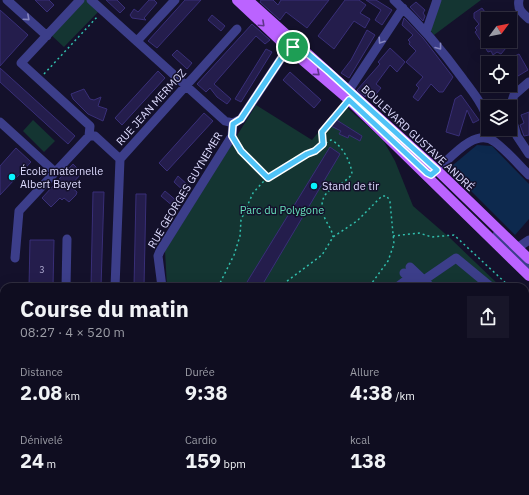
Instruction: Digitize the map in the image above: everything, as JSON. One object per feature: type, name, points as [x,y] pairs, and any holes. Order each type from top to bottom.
[{"type":"main road","name":"BOULEVARD GUSTAVE ANDRÉ","points":[[237,0],[288,48],[348,95],[436,171],[529,259]]},
{"type":"main road","name":"BOULEVARD GUSTAVE ANDRÉ","points":[[248,0],[328,71],[348,95],[405,154],[529,276]]},
{"type":"street","points":[[7,0],[47,36]]},
{"type":"street","points":[[15,258],[19,211],[89,136],[90,126],[22,63],[80,0]]},
{"type":"street","points":[[91,0],[225,122],[233,124]]},
{"type":"street","points":[[137,41],[175,0]]},
{"type":"street","points":[[394,0],[426,32],[472,91],[481,106]]},
{"type":"street","points":[[426,32],[437,0]]},
{"type":"street","points":[[519,0],[518,5],[521,12],[529,19]]},
{"type":"street","points":[[348,95],[403,8]]},
{"type":"street","name":"RUE JEAN MERMOZ","points":[[115,283],[120,159],[237,29]]},
{"type":"street","points":[[288,48],[293,47],[307,53]]},
{"type":"street","name":"RUE GEORGES GUYNEMER","points":[[161,283],[158,256],[160,251],[232,136],[233,124],[241,119],[288,48]]},
{"type":"street","points":[[512,100],[514,95],[529,82]]},
{"type":"street","points":[[0,122],[55,172]]},
{"type":"street","points":[[89,136],[95,136],[120,159]]},
{"type":"street","points":[[517,136],[529,154]]},
{"type":"street","points":[[405,154],[431,175],[468,143],[474,139],[484,138],[495,141],[529,175]]},
{"type":"street","points":[[436,171],[529,266]]},
{"type":"street","points":[[66,283],[68,239]]},
{"type":"street","points":[[518,248],[529,240]]},
{"type":"street","points":[[422,283],[456,258],[485,283]]},
{"type":"street","points":[[400,283],[408,273],[420,283]]},
{"type":"path","points":[[39,79],[103,10]]},
{"type":"path","points":[[323,144],[322,132],[348,95]]},
{"type":"path","points":[[232,136],[241,151],[268,178]]},
{"type":"path","points":[[220,283],[234,255],[240,236],[240,220],[252,193],[268,178],[331,140],[338,143],[352,168],[352,174],[347,180],[326,193],[321,205],[324,217],[333,237]]},
{"type":"path","points":[[284,283],[322,255],[333,237],[357,221],[382,196],[388,196],[390,202],[394,244],[388,261],[372,283]]},
{"type":"green space","points":[[83,0],[87,0],[99,11],[64,47],[50,34]]},
{"type":"green space","points":[[440,0],[481,0],[434,35],[430,30]]},
{"type":"green space","name":"Parc du Polygone","points":[[342,103],[383,140],[395,161],[413,206],[450,238],[497,283],[167,283],[165,251],[256,105],[312,140]]},
{"type":"green space","points":[[33,120],[55,141],[44,152],[23,131]]},
{"type":"water","points":[[477,145],[492,146],[529,184],[529,219],[515,235],[454,174],[453,165]]},
{"type":"building","points":[[35,0],[49,0],[54,5],[47,12]]},
{"type":"building","points":[[106,0],[117,0],[125,8],[120,13]]},
{"type":"building","points":[[149,0],[154,0],[157,3],[144,18],[146,20],[132,18],[130,15],[134,9],[138,12]]},
{"type":"building","points":[[185,0],[201,0],[157,48],[148,41]]},
{"type":"building","points":[[261,0],[273,0],[278,5],[281,0],[329,0],[307,28],[286,12],[280,20],[260,2]]},
{"type":"building","points":[[345,0],[359,0],[366,5],[360,13],[370,19],[365,28],[354,21],[334,49],[318,36]]},
{"type":"building","points":[[366,0],[376,0],[392,10],[382,25],[375,20],[381,10]]},
{"type":"building","points":[[416,2],[425,10],[423,13],[425,16],[423,21],[410,7]]},
{"type":"building","points":[[482,8],[485,12],[481,12],[481,41],[475,32],[477,30],[475,28],[479,24],[474,18],[474,13]]},
{"type":"building","points":[[0,10],[28,35],[0,66]]},
{"type":"building","points":[[212,15],[225,26],[221,31],[208,20]]},
{"type":"building","points":[[404,18],[423,38],[453,77],[443,92],[439,92],[431,84],[418,101],[413,97],[419,88],[416,85],[423,77],[406,62],[416,51],[409,44],[410,42],[408,40],[413,35],[402,25]]},
{"type":"building","points":[[252,24],[270,40],[265,44],[256,36],[214,84],[231,99],[227,104],[217,97],[210,88],[206,92],[197,84]]},
{"type":"building","points":[[367,30],[375,35],[349,78],[341,73],[351,60]]},
{"type":"building","points":[[390,48],[405,62],[397,72],[390,65],[376,84],[381,88],[372,99],[367,94],[365,97],[357,90],[380,64],[378,62]]},
{"type":"building","points":[[485,48],[506,48],[501,54],[497,52],[493,55],[491,51],[488,52]]},
{"type":"building","points":[[266,49],[272,52],[241,102],[235,99]]},
{"type":"building","points":[[177,50],[192,63],[187,69],[172,55]]},
{"type":"building","points":[[519,54],[528,70],[518,76],[517,56],[515,56]]},
{"type":"building","points":[[0,68],[75,136],[68,144],[0,82]]},
{"type":"building","points":[[158,71],[165,78],[122,125],[115,118]]},
{"type":"building","points":[[290,72],[321,100],[314,108],[283,80]]},
{"type":"building","points":[[84,89],[90,99],[94,100],[101,97],[98,106],[107,109],[103,121],[88,114],[73,99],[71,94]]},
{"type":"building","points":[[461,95],[479,120],[473,123],[467,110],[459,136],[446,132],[455,99]]},
{"type":"building","points":[[529,112],[529,135],[524,136],[520,125],[524,123],[521,115]]},
{"type":"building","points":[[204,113],[213,121],[167,171],[159,163]]},
{"type":"building","points":[[335,119],[362,136],[360,141],[349,135],[348,138],[339,134],[341,131],[331,126]]},
{"type":"building","name":"Stand de tir","points":[[330,147],[340,154],[263,283],[246,283]]},
{"type":"building","points":[[16,148],[31,162],[0,195],[0,166]]},
{"type":"building","points":[[73,164],[82,173],[70,186],[77,192],[76,195],[69,202],[64,198],[62,200],[60,198],[51,207],[42,198]]},
{"type":"building","points":[[178,176],[191,188],[186,193],[174,182]]},
{"type":"building","points":[[165,191],[178,202],[174,207],[161,196]]},
{"type":"building","points":[[93,192],[104,192],[101,283],[91,283]]},
{"type":"building","points":[[136,194],[146,194],[144,283],[134,283]]},
{"type":"building","points":[[30,240],[54,240],[53,283],[29,283]]},
{"type":"place","name":"École maternelle Albert Bayet","points":[[12,177]]},
{"type":"place","name":"Stand de tir","points":[[314,186]]},
{"type":"route","points":[[293,47],[307,53],[437,170],[431,175],[427,173],[349,100],[322,132],[323,144],[315,151],[288,164],[268,178],[241,151],[232,136],[233,124],[241,119],[288,48],[293,47]]}]
